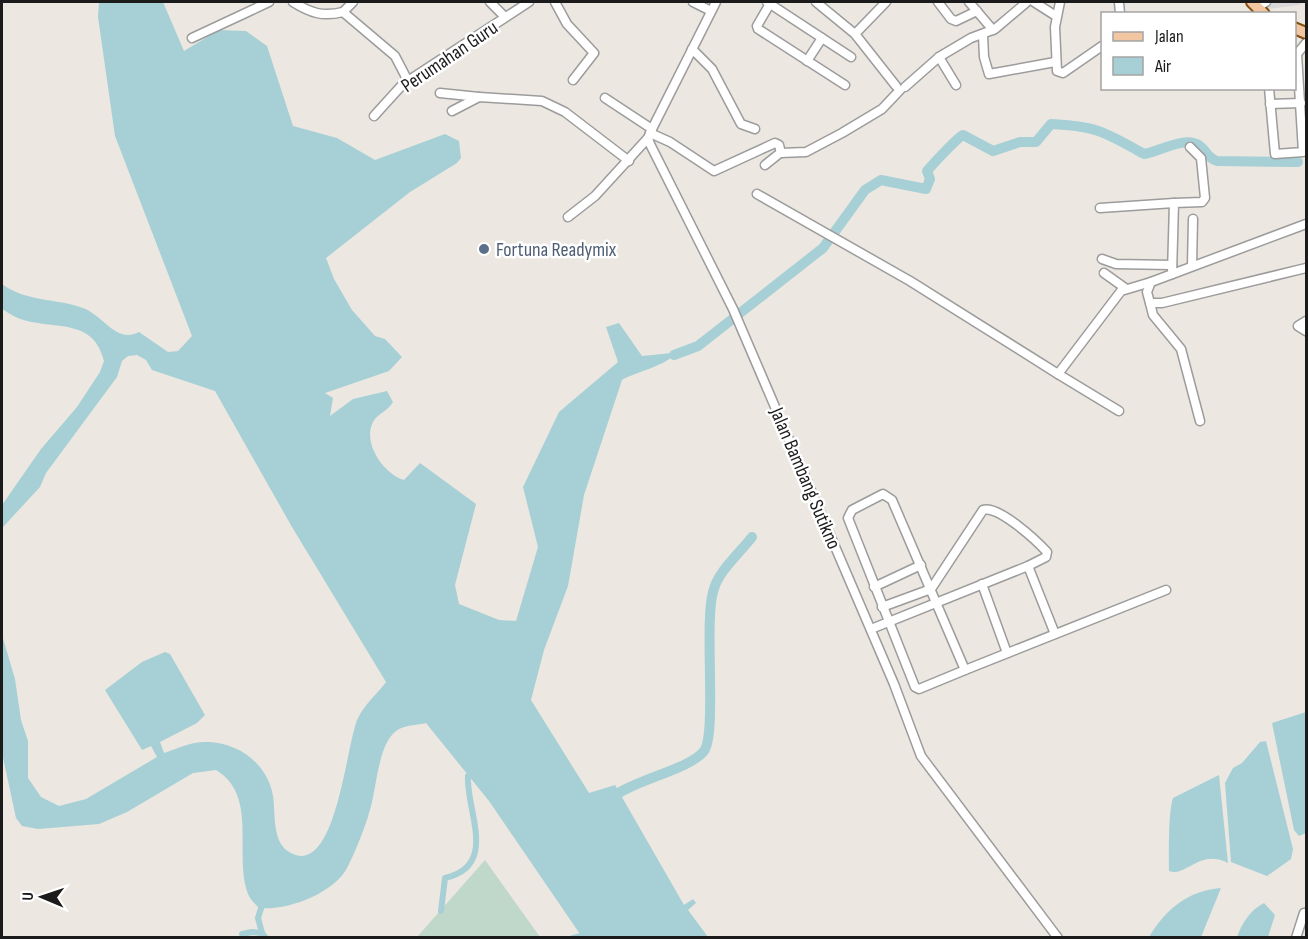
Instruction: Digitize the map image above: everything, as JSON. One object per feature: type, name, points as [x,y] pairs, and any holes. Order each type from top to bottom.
[{"type":"street","points":[[192,38],[268,2]]},
{"type":"street","points":[[293,2],[316,14],[326,16],[343,12],[353,2]]},
{"type":"street","points":[[490,2],[505,17]]},
{"type":"street","name":"Perumahan Guru","points":[[374,116],[408,81],[529,2]]},
{"type":"street","points":[[555,2],[567,24],[594,53],[573,80]]},
{"type":"street","points":[[693,2],[711,11]]},
{"type":"street","points":[[568,217],[595,196],[629,161],[650,134],[716,2]]},
{"type":"street","points":[[845,85],[757,28],[769,2],[851,57]]},
{"type":"street","points":[[816,2],[855,34],[900,88]]},
{"type":"street","points":[[855,34],[886,2]]},
{"type":"street","points":[[939,2],[951,20],[956,21],[977,11]]},
{"type":"street","points":[[969,2],[993,30]]},
{"type":"street","points":[[765,165],[781,153],[806,152],[870,116],[939,57],[971,38],[993,30],[1027,2]]},
{"type":"street","points":[[1034,2],[1056,16]]},
{"type":"street","points":[[1060,2],[1056,16],[1055,62],[1057,71],[1063,73],[1101,47]]},
{"type":"street","points":[[343,12],[395,56],[408,81]]},
{"type":"street","points":[[983,35],[984,57],[989,74],[1055,62]]},
{"type":"street","points":[[807,61],[822,38]]},
{"type":"street","points":[[1269,90],[1275,154],[1305,152],[1296,54],[1306,43]]},
{"type":"street","points":[[693,49],[712,69],[741,124],[755,129]]},
{"type":"street","points":[[939,57],[956,85]]},
{"type":"street","points":[[440,93],[542,101],[554,105],[629,161]]},
{"type":"street","points":[[452,111],[479,97]]},
{"type":"street","points":[[604,98],[650,134],[670,142],[714,171],[775,143],[779,144],[781,153]]},
{"type":"street","points":[[1270,104],[1301,103]]},
{"type":"street","name":"Jalan Bambang Sutikno","points":[[650,134],[738,320],[927,765],[1058,938]]},
{"type":"street","points":[[1100,208],[1202,202],[1205,198],[1201,159],[1190,147]]},
{"type":"street","points":[[757,194],[910,281],[1119,411]]},
{"type":"street","points":[[1172,270],[1174,203]]},
{"type":"street","points":[[1192,219],[1192,266]]},
{"type":"street","points":[[1058,374],[1125,288],[1150,282],[1172,270],[1192,266],[1306,224]]},
{"type":"street","points":[[1102,259],[1116,264],[1172,270]]},
{"type":"street","points":[[1150,303],[1183,299],[1306,268]]},
{"type":"street","points":[[1104,273],[1125,288]]},
{"type":"street","points":[[1150,282],[1147,292],[1153,315],[1181,349],[1200,421]]},
{"type":"street","points":[[1306,321],[1298,326],[1306,331]]},
{"type":"street","points":[[965,670],[892,500],[883,494],[852,510],[848,518],[888,622],[917,688],[965,670],[1166,590]]},
{"type":"street","points":[[870,629],[1028,566],[1046,557],[1046,551],[1019,527],[994,510],[987,508],[983,510],[931,589],[882,607]]},
{"type":"street","points":[[874,587],[921,565]]},
{"type":"street","points":[[1028,566],[1055,634]]},
{"type":"street","points":[[982,584],[1007,653]]},
{"type":"street","points":[[1296,938],[1304,913],[1306,913]]},
{"type":"shaded area","points":[[1263,2],[1304,2],[1299,5],[1268,9]]},
{"type":"green space","points":[[485,860],[540,937],[417,937]]},
{"type":"water","points":[[99,2],[163,2],[184,51],[219,30],[246,31],[267,46],[293,126],[337,138],[375,160],[445,134],[459,141],[461,158],[457,163],[410,192],[326,258],[334,279],[352,310],[375,336],[385,339],[402,357],[389,371],[325,393],[333,398],[330,416],[353,399],[387,391],[393,402],[375,419],[370,430],[373,448],[383,465],[396,477],[404,480],[420,463],[476,504],[455,585],[459,604],[499,620],[516,621],[538,547],[523,487],[559,412],[618,362],[606,327],[619,323],[642,356],[672,353],[674,355],[663,363],[622,380],[584,495],[568,586],[544,650],[531,700],[589,793],[615,785],[684,905],[693,899],[696,903],[688,910],[708,937],[582,937],[489,801],[426,723],[399,729],[386,744],[372,804],[347,868],[331,886],[295,904],[259,908],[249,896],[244,878],[241,810],[237,795],[229,781],[216,770],[193,773],[127,812],[99,824],[38,829],[22,826],[16,818],[2,753],[2,635],[15,679],[21,720],[28,741],[28,778],[41,797],[59,806],[86,799],[157,757],[151,746],[142,750],[105,690],[142,662],[165,652],[170,654],[205,715],[197,723],[160,742],[164,753],[191,744],[208,742],[231,746],[251,758],[259,766],[270,785],[276,829],[281,844],[293,854],[308,855],[320,844],[330,826],[358,718],[386,682],[292,527],[215,391],[152,370],[146,360],[137,355],[128,356],[122,361],[117,377],[46,473],[40,487],[3,527],[2,534],[2,505],[41,449],[77,407],[100,372],[104,361],[99,348],[84,332],[24,320],[2,309],[2,284],[31,297],[83,308],[116,332],[131,335],[139,332],[168,352],[178,351],[192,336],[115,136],[98,17]]},
{"type":"water","points":[[1306,712],[1306,833],[1299,836],[1294,830],[1272,723]]},
{"type":"water","points":[[1266,741],[1293,849],[1291,859],[1267,876],[1231,862],[1225,783],[1233,768],[1242,763],[1260,742]]},
{"type":"water","points":[[1219,775],[1228,863],[1218,859],[1209,859],[1181,871],[1169,871],[1173,798]]},
{"type":"water","points":[[1221,888],[1201,937],[1149,937],[1170,910],[1179,903],[1198,893]]},
{"type":"water","points":[[1264,903],[1275,915],[1268,937],[1237,937],[1247,917]]},
{"type":"waterway","points":[[674,355],[698,346],[823,248],[865,190],[881,180],[926,189],[930,179],[927,171],[963,135],[993,151],[1020,142],[1036,142],[1051,124],[1079,126],[1119,140],[1144,154],[1187,142],[1200,146],[1217,161],[1298,162]]},
{"type":"waterway","points":[[619,793],[688,763],[704,751],[708,741],[710,723],[710,628],[713,592],[719,577],[752,537]]},
{"type":"waterway","points":[[441,911],[445,878],[461,872],[471,862],[475,850],[476,836],[468,776]]},
{"type":"waterway","points":[[262,905],[258,918],[262,933]]},
{"type":"waterway","points":[[242,934],[262,933],[266,938]]},
{"type":"waterway","points":[[573,938],[581,936]]},
{"type":"place","name":"Fortuna Readymix","points":[[484,249]]}]
